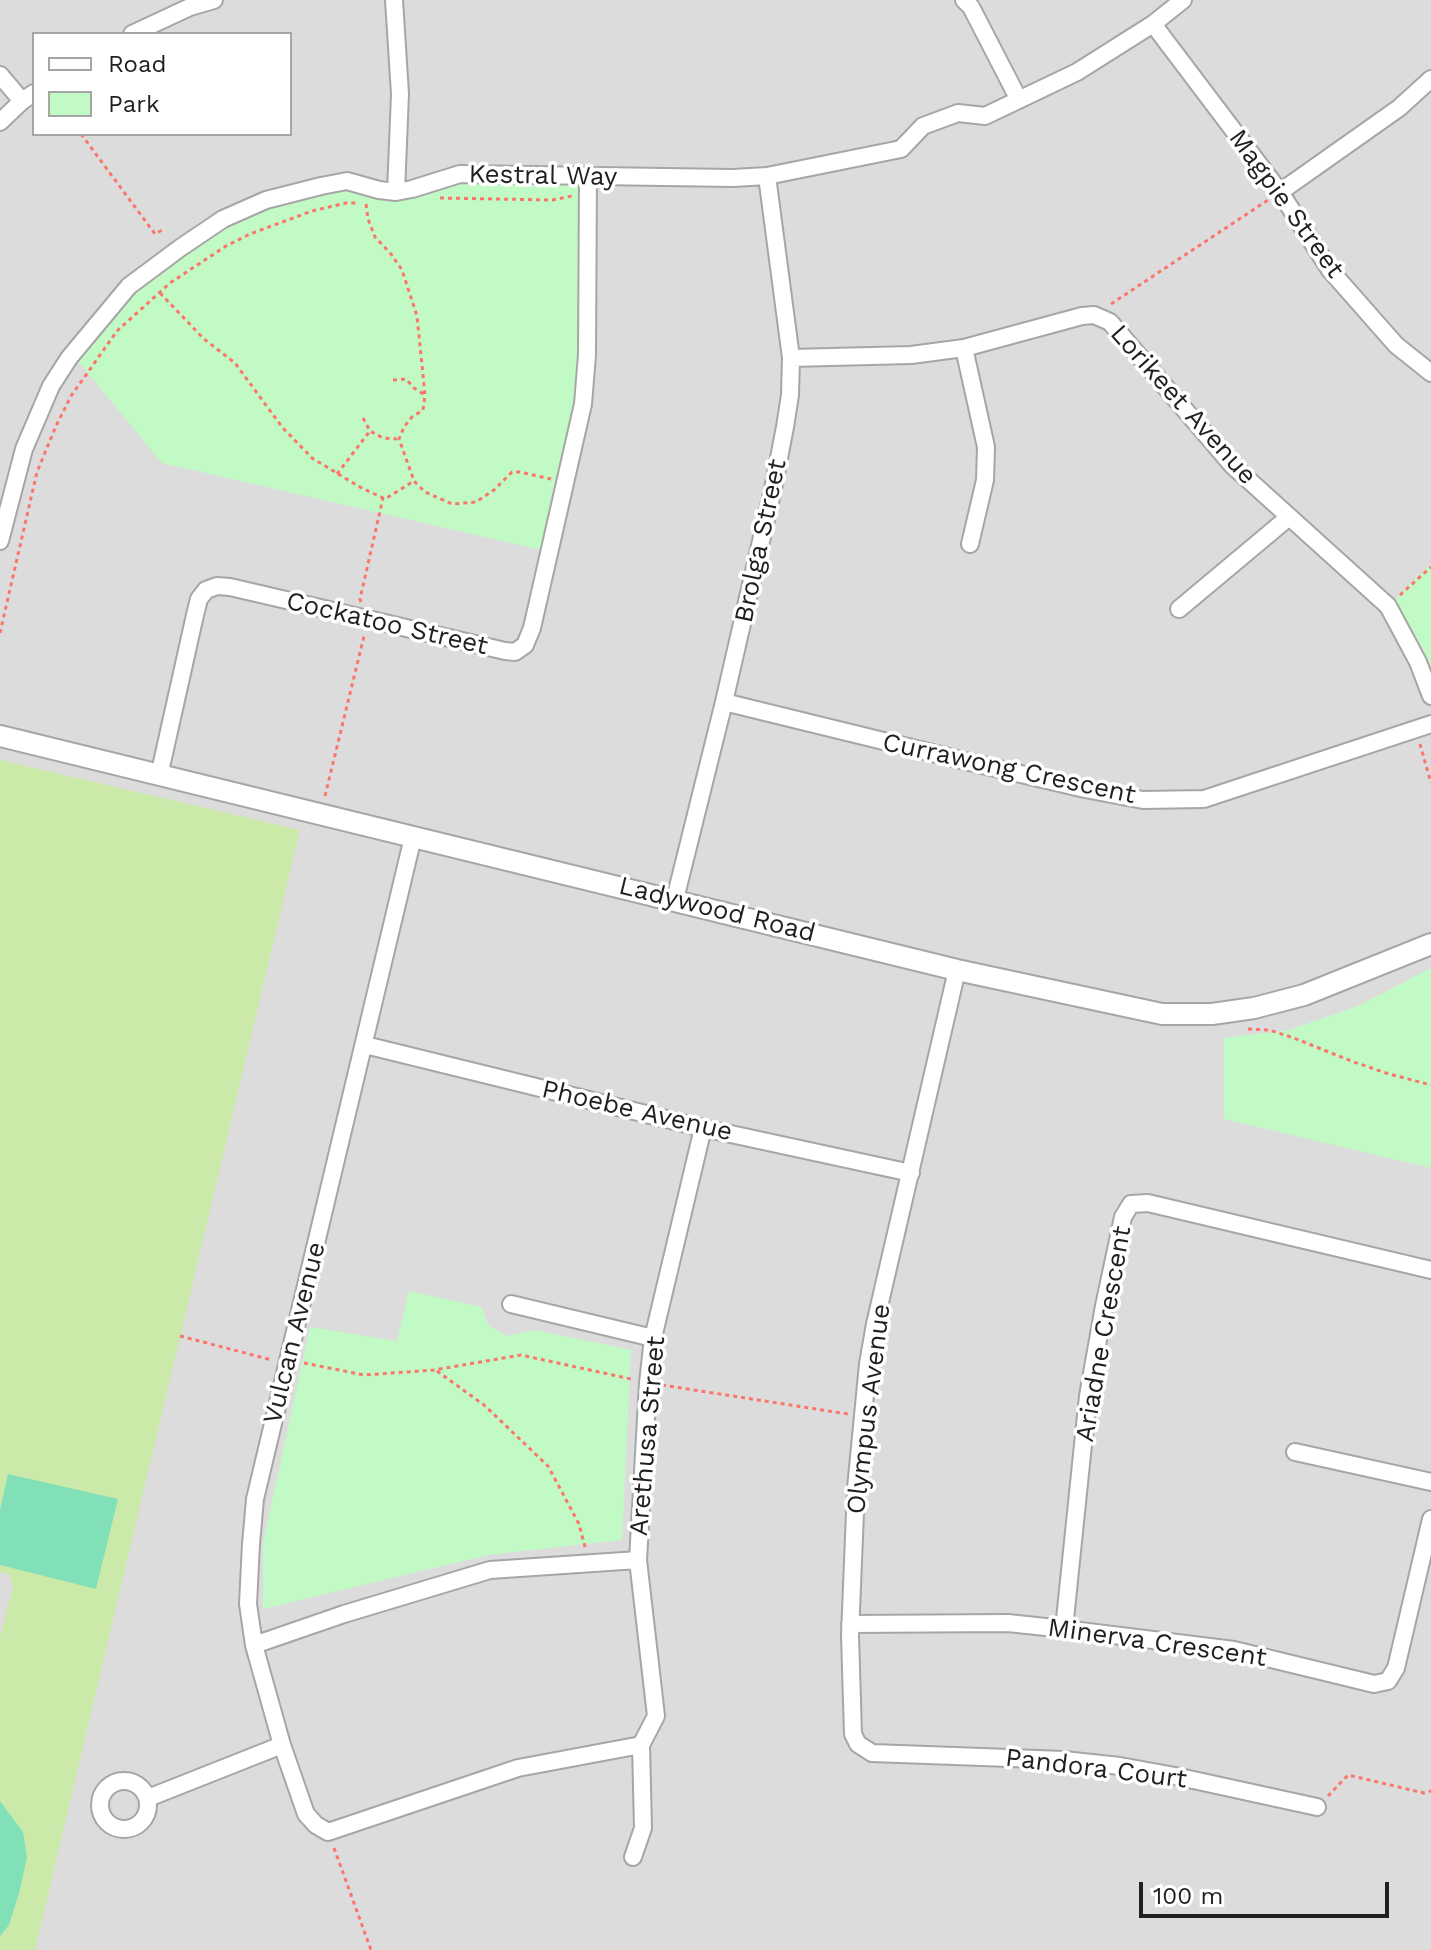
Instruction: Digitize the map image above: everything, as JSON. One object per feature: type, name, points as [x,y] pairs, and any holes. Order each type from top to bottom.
[{"type":"street","points":[[136,32],[188,4],[214,0]]},
{"type":"street","points":[[394,0],[400,94],[396,192]]},
{"type":"street","points":[[964,0],[971,7],[1019,100]]},
{"type":"street","name":"Kestral Way","points":[[0,541],[2,519],[24,449],[51,386],[69,358],[129,286],[223,219],[266,200],[347,181],[396,192],[460,174],[733,178],[767,176],[901,149],[923,126],[958,113],[985,116],[1077,72],[1153,24],[1183,0]]},
{"type":"street","name":"Magpie Street","points":[[1153,24],[1280,192],[1330,270],[1396,345],[1431,373]]},
{"type":"street","points":[[0,75],[28,97],[0,122]]},
{"type":"street","points":[[1280,192],[1399,108],[1431,79]]},
{"type":"street","name":"Brolga Street","points":[[675,899],[724,702],[790,395],[791,358],[767,176]]},
{"type":"street","name":"Cockatoo Street","points":[[159,776],[199,599],[206,590],[217,586],[505,651],[515,652],[525,645],[532,628],[583,404],[587,355],[588,177]]},
{"type":"street","name":"Lorikeet Avenue","points":[[791,358],[911,355],[964,348],[1082,316],[1094,315],[1110,322],[1232,465],[1388,606],[1418,662],[1431,696]]},
{"type":"street","points":[[964,348],[986,447],[985,480],[970,544]]},
{"type":"street","points":[[1179,609],[1289,517]]},
{"type":"street","name":"Currawong Crescent","points":[[724,702],[976,764],[1143,800],[1204,799],[1423,727]]},
{"type":"street","name":"Ladywood Road","points":[[0,736],[957,970],[1162,1014],[1212,1014],[1254,1008],[1304,995],[1431,944]]},
{"type":"street","name":"Vulcan Avenue","points":[[322,1829],[306,1814],[282,1745],[254,1645],[248,1604],[255,1499],[413,837]]},
{"type":"street","name":"Olympus Avenue","points":[[872,1753],[858,1744],[853,1734],[850,1624],[856,1488],[863,1416],[875,1324],[957,970]]},
{"type":"street","name":"Phoebe Avenue","points":[[365,1045],[703,1128],[911,1173]]},
{"type":"street","name":"Arethusa Street","points":[[641,1745],[656,1716],[638,1560],[648,1383],[653,1338],[703,1128]]},
{"type":"street","name":"Ariadne Crescent","points":[[1064,1629],[1088,1396],[1123,1217],[1131,1204],[1148,1203],[1431,1270]]},
{"type":"street","points":[[511,1304],[653,1338]]},
{"type":"street","points":[[1295,1452],[1431,1482]]},
{"type":"street","name":"Minerva Crescent","points":[[850,1624],[1008,1623],[1064,1629],[1219,1647],[1374,1684],[1388,1681],[1396,1668],[1431,1519]]},
{"type":"street","points":[[254,1645],[490,1570],[638,1560]]},
{"type":"street","points":[[148,1798],[282,1745]]},
{"type":"street","points":[[322,1829],[518,1768],[641,1745],[643,1828],[633,1857]]},
{"type":"street","name":"Pandora Court","points":[[872,1753],[1064,1760],[1120,1766],[1317,1807]]},
{"type":"path","points":[[82,136],[155,234],[162,230]]},
{"type":"path","points":[[1094,315],[1280,192]]},
{"type":"path","points":[[434,199],[552,200],[567,196],[587,197]]},
{"type":"path","points":[[0,633],[32,489],[56,426],[80,382],[117,331],[159,292],[210,256],[250,234],[335,205],[355,202],[375,206]]},
{"type":"path","points":[[366,204],[375,237],[402,270],[417,316],[425,395],[423,410],[412,417],[399,439],[414,481],[425,492],[452,504],[476,502],[512,472],[565,483]]},
{"type":"path","points":[[159,292],[204,339],[235,363],[282,427],[312,458],[385,499],[414,481]]},
{"type":"path","points":[[393,380],[406,379],[425,395]]},
{"type":"path","points":[[363,418],[370,431],[383,438],[399,439]]},
{"type":"path","points":[[337,474],[370,431]]},
{"type":"path","points":[[320,815],[368,619],[360,599],[383,498]]},
{"type":"path","points":[[1388,606],[1431,567]]},
{"type":"path","points":[[1423,727],[1431,783]]},
{"type":"path","points":[[180,1336],[288,1362],[364,1375],[434,1370],[521,1355],[648,1383],[863,1416]]},
{"type":"path","points":[[434,1370],[484,1405],[548,1466],[579,1524],[589,1563]]},
{"type":"path","points":[[1317,1807],[1348,1775],[1424,1793],[1431,1791]]},
{"type":"path","points":[[322,1829],[371,1950]]},
{"type":"shaded area","points":[[0,0],[1431,0],[1431,1950],[0,1950]]},
{"type":"green space","points":[[588,177],[587,355],[550,552],[162,463],[83,367],[70,358],[129,286],[223,219],[321,186],[379,190],[433,182]]},
{"type":"green space","points":[[1431,564],[1431,696],[1388,606]]},
{"type":"green space","points":[[0,760],[300,830],[35,1950],[0,1950],[0,1637],[13,1587],[9,1574],[0,1572]]},
{"type":"green space","points":[[1431,968],[1431,1168],[1224,1119],[1224,1038],[1289,1030],[1358,1006]]},
{"type":"green space","points":[[409,1291],[481,1307],[489,1326],[507,1336],[535,1330],[631,1350],[622,1540],[488,1555],[263,1609],[263,1543],[310,1327],[397,1341]]},
{"type":"green space","points":[[8,1474],[118,1499],[96,1589],[0,1565],[0,1510]]},
{"type":"green space","points":[[0,1801],[23,1832],[27,1858],[9,1925],[0,1936]]}]
